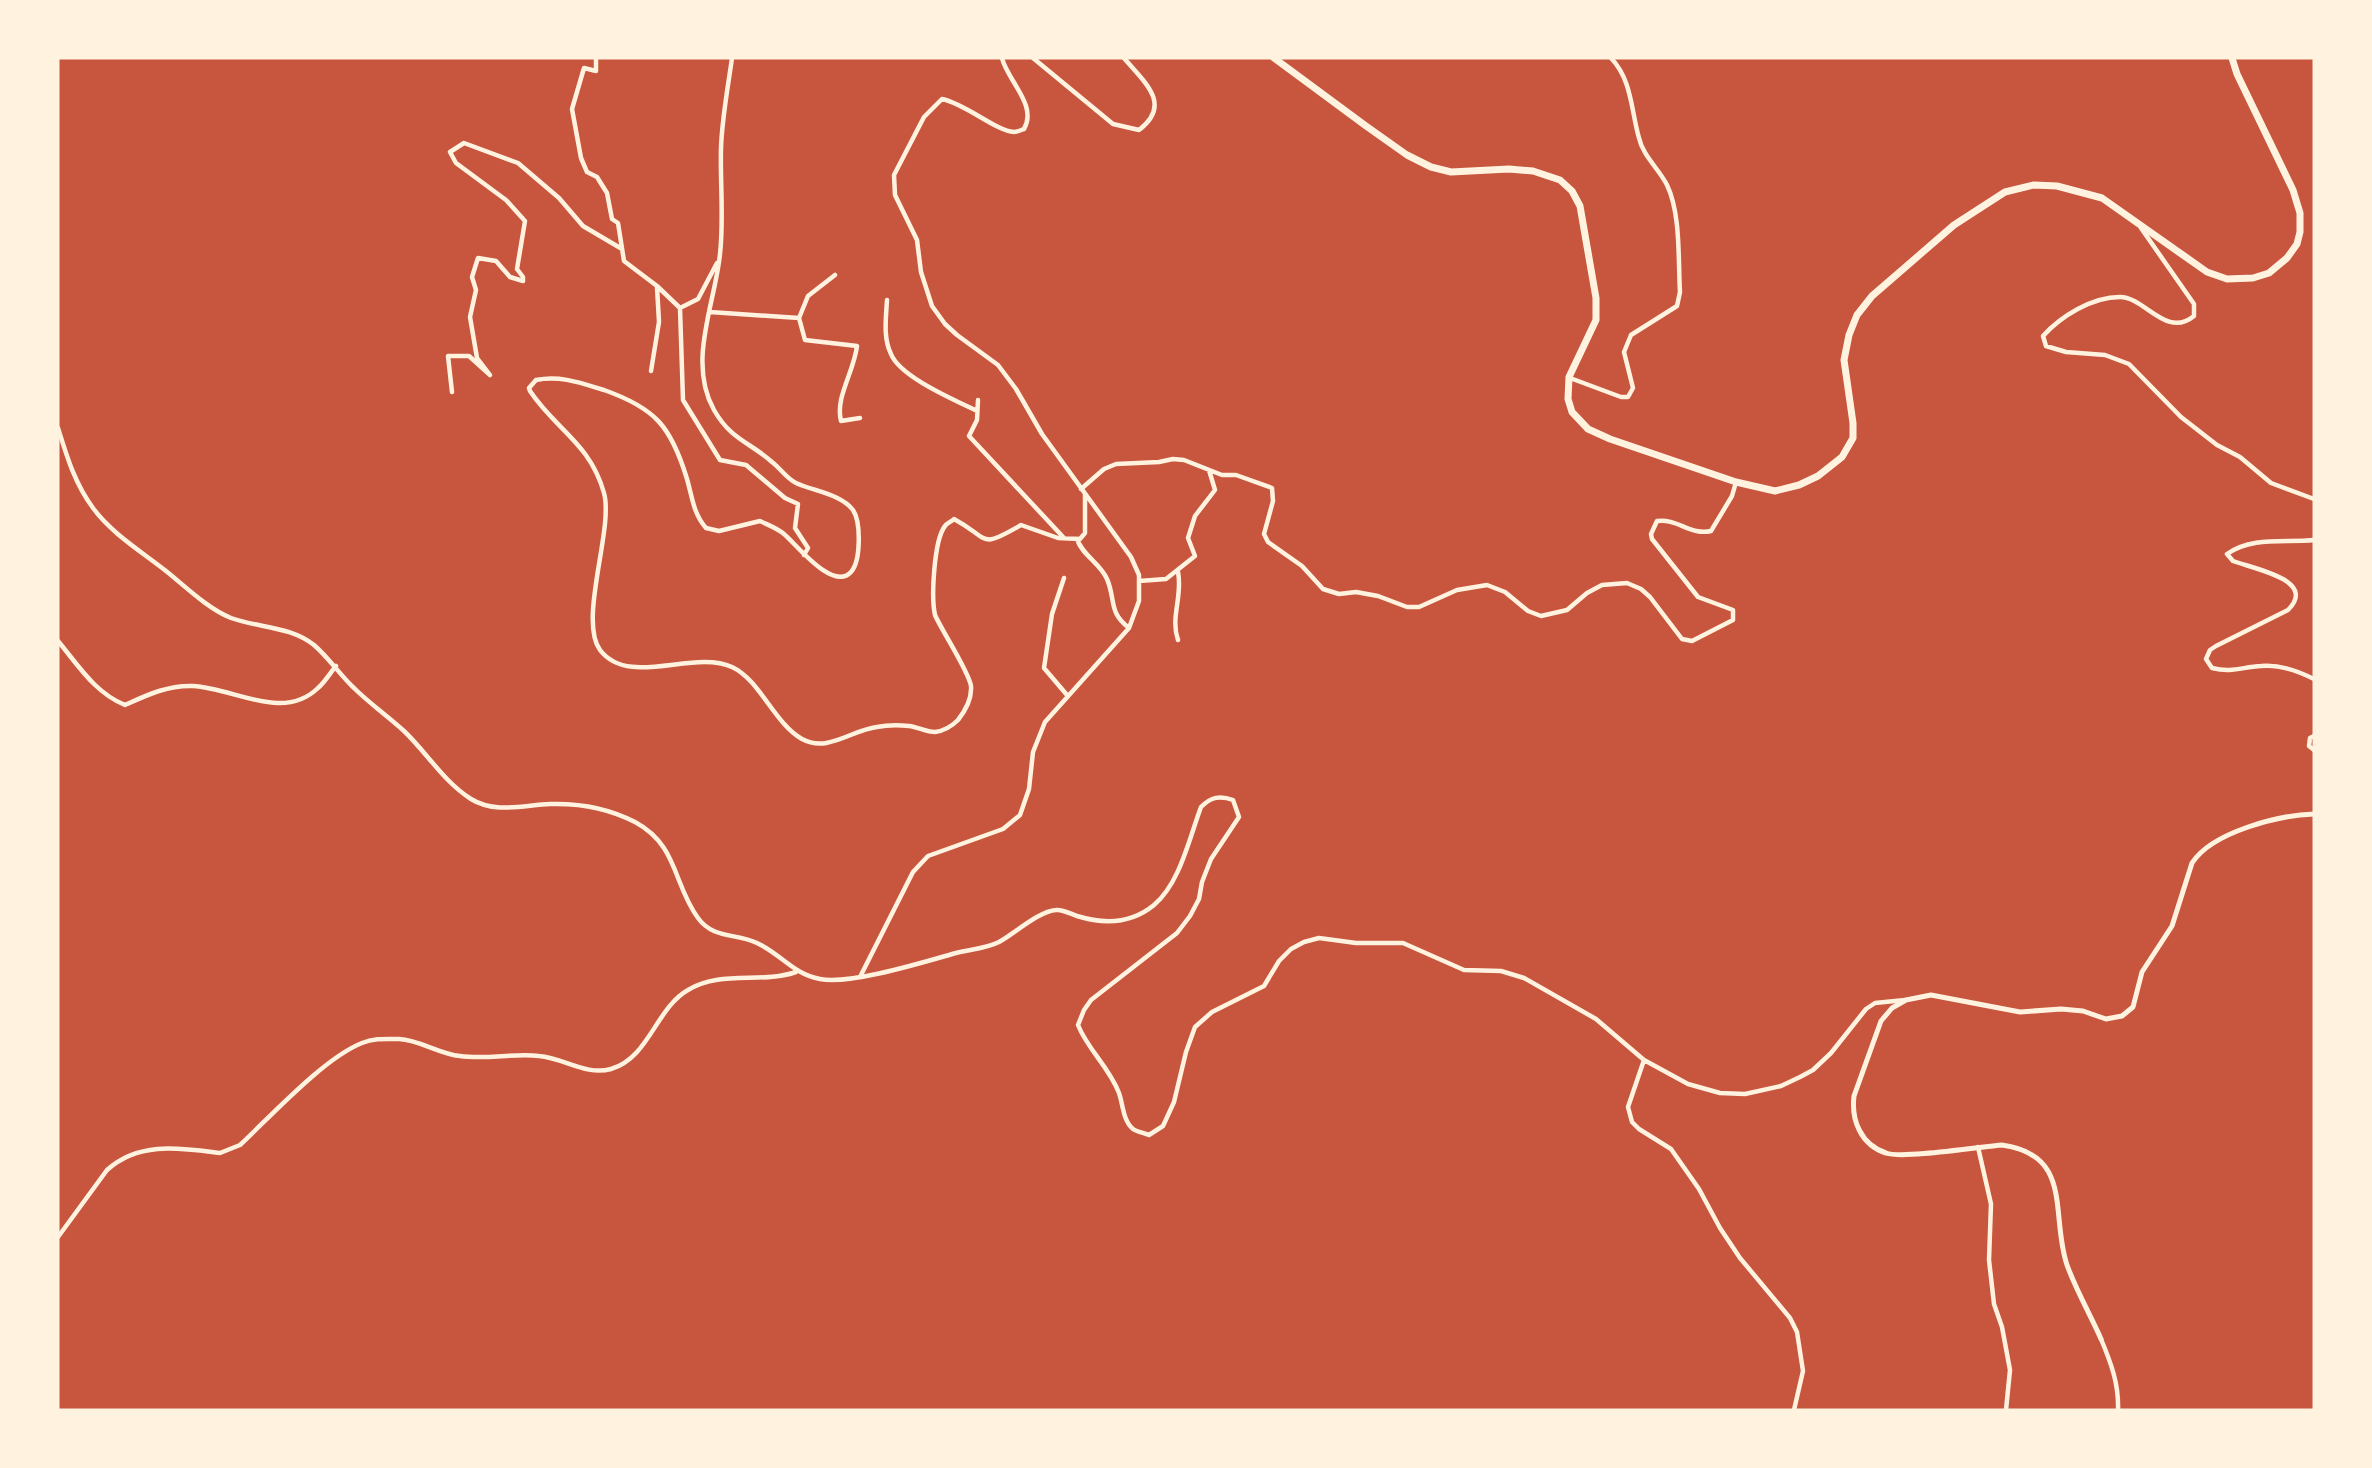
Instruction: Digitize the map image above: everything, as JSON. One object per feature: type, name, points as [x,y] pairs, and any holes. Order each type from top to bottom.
[{"type":"main road","points":[[1274,58],[1407,155],[1431,167],[1451,172],[1509,169],[1533,171],[1553,176],[1573,191],[1585,228],[1593,273],[1596,320],[1569,377],[1568,399],[1572,412],[1588,429],[1668,460],[1736,482],[1775,491],[1818,476],[1842,457],[1853,438],[1844,360],[1849,335],[1857,315],[1872,296],[1954,225],[2005,192],[2034,185],[2057,186],[2102,198],[2207,272],[2227,279],[2253,278],[2269,272],[2287,258],[2297,244],[2300,213],[2293,190],[2242,85],[2232,58]]},
{"type":"street","points":[[596,58],[596,71],[584,68],[572,109],[581,158],[587,172],[597,177],[607,193],[612,219],[618,223],[624,261],[680,308],[683,400],[720,460],[746,465],[797,505],[795,528],[808,548],[804,555]]},
{"type":"street","points":[[732,58],[721,144],[720,200],[723,220],[720,256],[702,358],[703,379],[712,407],[738,439],[771,460],[793,482],[842,501],[853,510],[858,524],[858,551],[854,569],[848,575],[836,576],[820,568],[782,533],[760,521],[719,531],[706,528],[692,504],[687,478],[673,441],[664,426],[643,407],[632,400],[580,382],[551,377],[536,380],[529,388],[542,409],[588,455],[605,495],[595,600],[594,627],[599,649],[611,660],[625,666],[711,661],[733,667],[747,678],[800,738],[818,745],[879,726],[911,726],[939,732],[953,725],[963,713],[970,698],[971,684],[935,615],[933,604],[939,542],[944,527],[954,519],[980,538],[989,540],[997,539],[1021,525],[1064,539],[1077,539],[1085,533],[1085,495]]},
{"type":"street","points":[[860,976],[913,872],[928,856],[1003,829],[1020,815],[1029,789],[1033,752],[1045,722],[1129,628],[1139,601],[1139,575],[1131,557],[1042,434],[1016,389],[998,365],[957,335],[932,306],[921,272],[916,240],[895,195],[894,175],[904,154],[924,117],[942,99],[952,101],[1013,132],[1024,129],[1029,121],[1027,107],[1002,58]]},
{"type":"street","points":[[1033,58],[1113,124],[1139,130],[1155,114],[1156,103],[1145,82],[1124,58]]},
{"type":"street","points":[[1569,377],[1621,397],[1628,397],[1633,388],[1624,352],[1631,335],[1677,306],[1680,292],[1674,204],[1667,184],[1640,142],[1627,82],[1611,58]]},
{"type":"street","points":[[452,392],[448,356],[470,356],[490,375],[477,358],[470,317],[477,290],[472,277],[478,258],[496,261],[510,277],[523,281],[517,269],[525,221],[506,200],[456,163],[450,152],[464,143],[518,163],[559,198],[583,226],[622,249]]},
{"type":"street","points":[[2136,221],[2194,304],[2194,316],[2186,323],[2176,324],[2150,313],[2129,299],[2120,297],[2084,305],[2052,326],[2043,336],[2046,346],[2066,352],[2105,355],[2129,365],[2181,417],[2217,445],[2241,457],[2271,483],[2314,499]]},
{"type":"street","points":[[680,308],[698,299],[720,256]]},
{"type":"street","points":[[835,275],[808,296],[799,318],[805,340],[857,346],[855,363],[838,408],[841,421],[860,418]]},
{"type":"street","points":[[651,370],[659,322],[657,286]]},
{"type":"street","points":[[887,300],[886,335],[891,357],[909,374],[977,411]]},
{"type":"street","points":[[710,312],[799,318]]},
{"type":"street","points":[[978,400],[977,420],[969,436],[1064,539]]},
{"type":"street","points":[[58,428],[73,475],[94,510],[110,527],[219,612],[258,625],[293,632],[312,643],[336,666],[354,689],[403,731],[446,778],[472,800],[496,808],[583,804],[597,806],[636,822],[664,845],[699,921],[709,930],[726,937],[740,937],[756,942],[779,956],[796,972],[822,980],[860,976],[933,962],[960,952],[986,947],[1058,909],[1097,922],[1116,922],[1133,917],[1154,905],[1172,882],[1201,807],[1209,800],[1223,797],[1233,800],[1239,817],[1211,859],[1199,899],[1190,916],[1177,933],[1091,1000],[1078,1025],[1085,1042],[1107,1069],[1133,1129],[1149,1135],[1163,1126],[1174,1102],[1195,1027],[1212,1012],[1264,986],[1279,961],[1291,949],[1318,938],[1356,943],[1403,943],[1464,970],[1501,971],[1524,978],[1596,1019],[1644,1060],[1688,1084],[1720,1093],[1745,1094],[1781,1086],[1813,1070],[1875,1003],[1931,995],[2020,1012],[2061,1009],[2083,1011],[2106,1019],[2122,1016],[2133,1007],[2142,972],[2172,926],[2192,863],[2197,856],[2225,837],[2267,821],[2298,814],[2314,814]]},
{"type":"street","points":[[1081,489],[1104,469],[1116,464],[1184,460],[1222,475],[1236,475],[1272,488],[1273,501],[1264,534],[1268,542],[1302,566],[1324,590],[1339,594],[1356,592],[1378,596],[1406,607],[1419,607],[1457,590],[1487,585],[1505,592],[1528,611],[1541,616],[1567,610],[1587,593],[1602,585],[1627,583],[1641,589],[1650,597],[1682,639],[1692,641],[1733,621],[1733,610],[1698,597],[1652,540],[1651,534],[1657,521],[1667,520],[1700,534],[1711,531],[1732,496],[1736,482]]},
{"type":"street","points":[[1139,581],[1166,579],[1195,556],[1188,538],[1195,516],[1215,490],[1209,470]]},
{"type":"street","points":[[1077,539],[1080,547],[1107,579],[1114,610],[1120,621],[1129,628]]},
{"type":"street","points":[[2314,540],[2265,541],[2238,546],[2227,554],[2232,561],[2292,583],[2298,593],[2297,602],[2288,610],[2216,646],[2210,650],[2206,659],[2212,668],[2227,672],[2279,665],[2314,680]]},
{"type":"street","points":[[1178,572],[1181,586],[1174,629],[1178,640]]},
{"type":"street","points":[[1064,578],[1052,614],[1044,668],[1067,695]]},
{"type":"street","points":[[58,640],[99,690],[110,699],[125,705],[158,691],[186,687],[260,701],[293,703],[319,688],[336,666]]},
{"type":"street","points":[[2314,736],[2310,738],[2309,746],[2314,750]]},
{"type":"street","points":[[58,1237],[107,1170],[116,1163],[133,1154],[168,1147],[228,1152],[240,1145],[324,1068],[360,1044],[377,1039],[403,1039],[456,1056],[475,1058],[519,1054],[553,1058],[590,1070],[612,1069],[633,1057],[684,992],[704,982],[780,978],[796,972]]},
{"type":"street","points":[[1906,1000],[1892,1009],[1881,1021],[1854,1096],[1852,1108],[1858,1129],[1866,1141],[1888,1154],[2001,1145],[2018,1147],[2038,1158],[2048,1170],[2057,1192],[2067,1264],[2116,1376],[2119,1391],[2118,1410]]},
{"type":"street","points":[[1644,1060],[1628,1107],[1632,1122],[1671,1149],[1699,1189],[1740,1258],[1790,1318],[1797,1332],[1803,1371],[1794,1410]]},
{"type":"street","points":[[1978,1147],[1991,1204],[1989,1260],[1994,1304],[2002,1327],[2010,1370],[2006,1410]]}]
